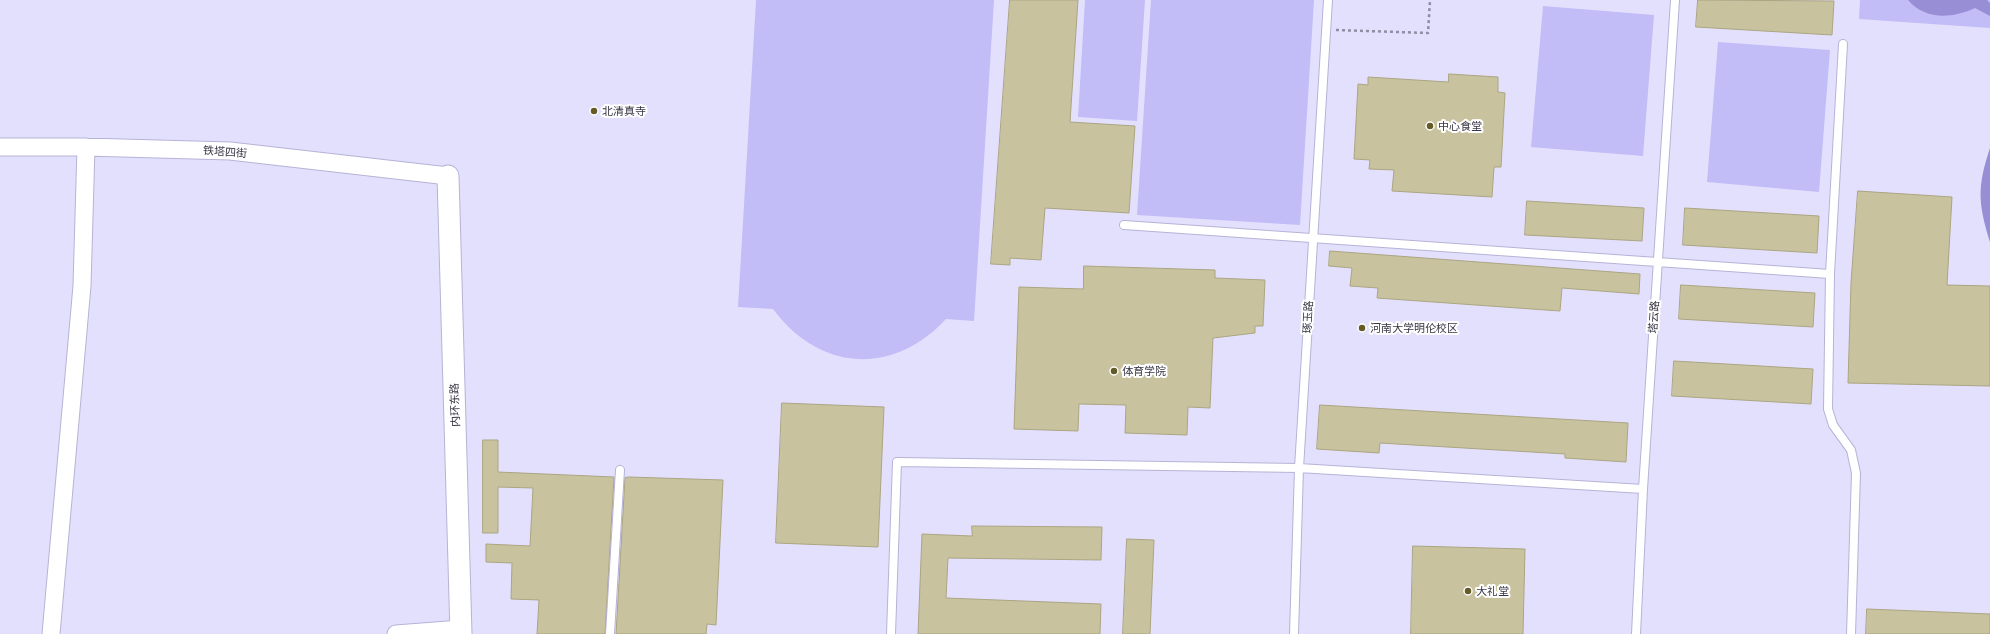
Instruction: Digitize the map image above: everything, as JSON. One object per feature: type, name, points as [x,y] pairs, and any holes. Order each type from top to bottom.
[{"type":"street","name":"铁塔四街","points":[[0,147],[86,147],[230,151],[448,176]]},
{"type":"street","points":[[51,634],[82,286],[86,147]]},
{"type":"street","name":"内环东路","points":[[448,176],[461,631]]},
{"type":"street","points":[[396,634],[461,631]]},
{"type":"lane","name":"琢玉路","points":[[1294,634],[1299,468],[1328,0]]},
{"type":"lane","name":"塔云路","points":[[1636,634],[1643,488],[1675,0]]},
{"type":"lane","points":[[1843,44],[1830,274],[1828,409],[1833,425],[1852,450],[1856,473],[1851,634]]},
{"type":"lane","points":[[1124,225],[1830,274]]},
{"type":"lane","points":[[891,634],[897,462],[1299,468],[1643,488]]},
{"type":"lane","points":[[610,634],[620,470]]},
{"type":"path","points":[[1326,29],[1428,33],[1430,0]]},
{"type":"shaded area","points":[[756,0],[994,0],[974,321],[946,319],[925,338],[903,350],[880,357],[857,359],[834,355],[812,345],[792,330],[773,309],[738,307]]},
{"type":"shaded area","points":[[1085,0],[1145,0],[1137,121],[1078,117]]},
{"type":"shaded area","points":[[1151,0],[1314,0],[1300,225],[1137,215]]},
{"type":"shaded area","points":[[1860,0],[1990,0],[1990,28],[1859,19]]},
{"type":"shaded area","points":[[1908,0],[1987,0],[1990,3],[1990,16],[1975,8],[1958,14],[1940,16],[1923,12]]},
{"type":"shaded area","points":[[1543,6],[1654,15],[1643,156],[1531,147]]},
{"type":"shaded area","points":[[1718,42],[1830,50],[1819,192],[1707,182]]},
{"type":"shaded area","points":[[1990,148],[1990,242],[1981,205],[1981,185]]},
{"type":"building","points":[[1010,0],[1078,0],[1070,122],[1135,126],[1129,213],[1045,208],[1041,260],[1010,258],[1010,265],[991,264]]},
{"type":"building","points":[[1698,0],[1834,1],[1832,35],[1696,27]]},
{"type":"building","name":"中心食堂","points":[[1449,74],[1498,77],[1498,92],[1505,93],[1501,167],[1494,167],[1492,197],[1392,191],[1394,170],[1369,169],[1370,160],[1354,159],[1358,84],[1368,85],[1368,77],[1448,82]]},
{"type":"building","points":[[1858,191],[1952,197],[1947,285],[1990,286],[1990,386],[1848,383],[1851,283]]},
{"type":"building","points":[[1527,201],[1644,208],[1642,241],[1525,235]]},
{"type":"building","points":[[1685,208],[1819,216],[1817,253],[1683,245]]},
{"type":"building","points":[[1330,251],[1640,274],[1639,294],[1562,288],[1560,311],[1377,298],[1378,288],[1350,286],[1352,268],[1329,266]]},
{"type":"building","name":"体育学院","points":[[1084,266],[1215,270],[1215,278],[1265,280],[1263,326],[1255,326],[1255,333],[1213,338],[1210,408],[1188,407],[1187,435],[1125,433],[1126,405],[1079,404],[1078,431],[1014,429],[1019,287],[1083,289]]},
{"type":"building","points":[[1681,285],[1815,293],[1813,327],[1679,319]]},
{"type":"building","points":[[1674,361],[1813,369],[1811,404],[1672,396]]},
{"type":"building","points":[[782,403],[884,407],[878,547],[776,543]]},
{"type":"building","points":[[1320,405],[1628,423],[1626,462],[1565,458],[1565,454],[1380,443],[1379,453],[1317,449]]},
{"type":"building","points":[[483,440],[498,440],[498,472],[614,477],[605,634],[537,634],[539,600],[511,599],[512,563],[486,562],[486,544],[530,546],[533,488],[498,487],[498,533],[483,533]]},
{"type":"building","points":[[625,478],[723,480],[716,625],[707,624],[706,634],[616,634]]},
{"type":"building","points":[[972,526],[1102,527],[1101,560],[948,558],[946,598],[1101,604],[1100,634],[918,634],[922,534],[972,536]]},
{"type":"building","points":[[1127,539],[1154,540],[1150,634],[1123,634]]},
{"type":"building","name":"大礼堂","points":[[1413,546],[1525,549],[1523,634],[1411,634]]},
{"type":"building","points":[[1867,609],[1990,614],[1990,634],[1866,634]]},
{"type":"place","name":"北清真寺","points":[[594,111]]},
{"type":"place","name":"中心食堂","points":[[1430,126]]},
{"type":"place","name":"河南大学明伦校区","points":[[1362,328]]},
{"type":"place","name":"体育学院","points":[[1114,371]]},
{"type":"place","name":"大礼堂","points":[[1468,591]]}]
